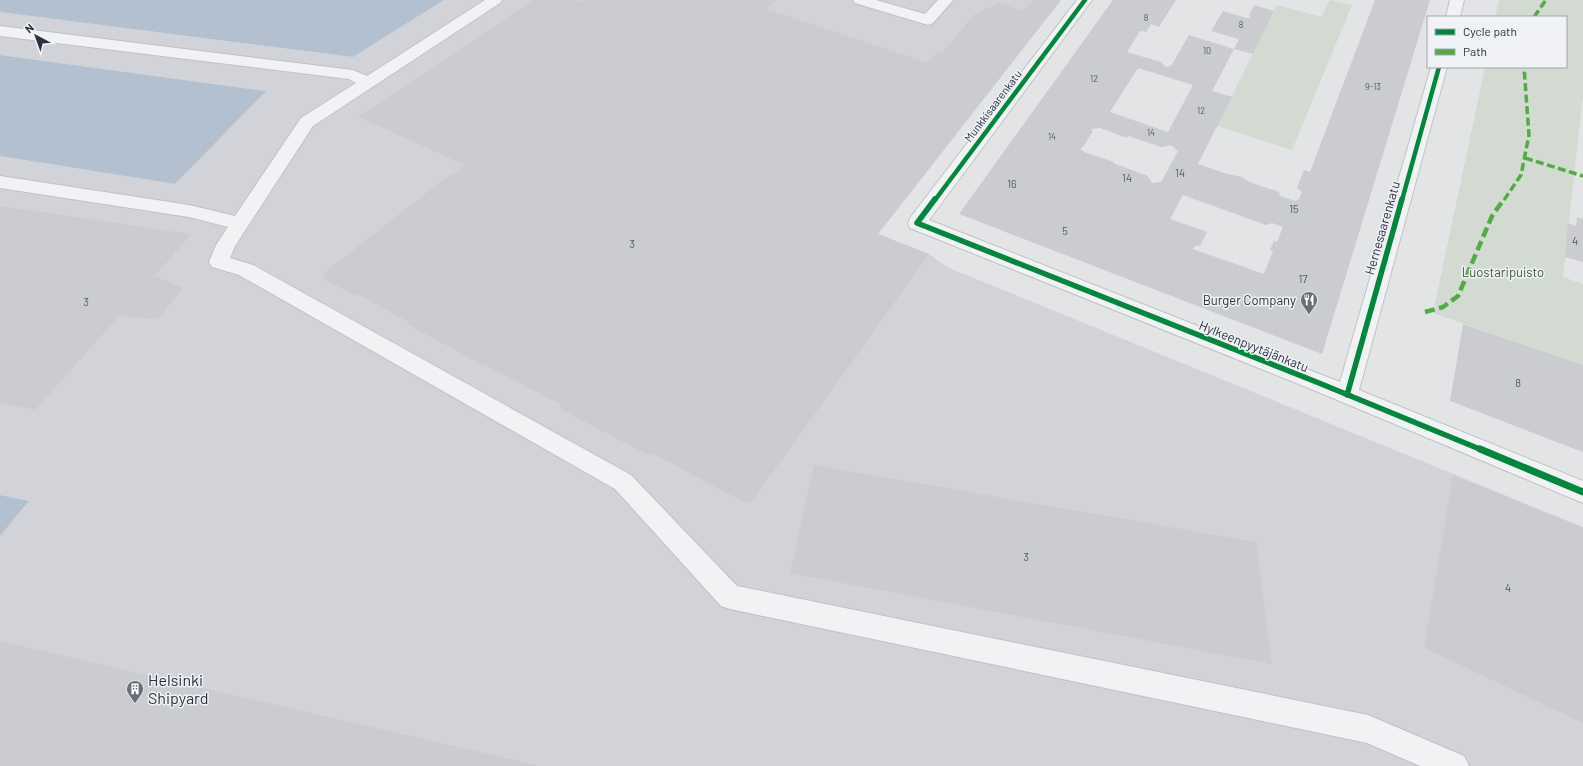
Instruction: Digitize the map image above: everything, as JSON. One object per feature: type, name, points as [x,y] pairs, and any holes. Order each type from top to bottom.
[{"type":"street","points":[[495,0],[307,122],[239,224],[226,245],[219,262],[246,270],[623,482],[730,597],[1368,729],[1454,766]]},
{"type":"street","points":[[860,0],[928,20],[946,0]]},
{"type":"street","name":"Munkkisaarenkatu","points":[[917,223],[1085,0]]},
{"type":"street","points":[[1453,16],[1457,0]]},
{"type":"street","points":[[0,31],[353,75],[368,83]]},
{"type":"street","name":"Hernesaarenkatu","points":[[1347,395],[1439,68]]},
{"type":"street","points":[[0,182],[189,211],[239,224]]},
{"type":"street","name":"Hylkeenpyytäjänkatu","points":[[917,223],[1347,395],[1583,492]]},
{"type":"shaded area","points":[[444,0],[1061,0],[878,234],[929,254],[947,267],[1583,527],[1583,766],[0,766],[0,536],[29,501],[0,495],[0,156],[175,184],[265,91],[0,55],[0,12],[353,57]]},
{"type":"green space","points":[[1330,0],[1352,5],[1292,150],[1217,126],[1277,5],[1321,17]]},
{"type":"green space","name":"Luostaripuisto","points":[[1499,0],[1583,0],[1583,94],[1563,277],[1583,284],[1583,365],[1433,313],[1485,68],[1567,68],[1567,16],[1495,16]]},
{"type":"water","points":[[0,0],[444,0],[353,57],[0,12]]},
{"type":"water","points":[[0,55],[266,91],[175,184],[0,156]]},
{"type":"water","points":[[0,495],[29,501],[0,536]]},
{"type":"building","points":[[533,0],[573,0],[580,2],[583,0],[776,0],[766,9],[928,63],[939,51],[943,52],[975,14],[998,3],[1024,11],[1033,0],[1061,0],[878,234],[929,254],[751,503],[746,503],[652,453],[650,456],[559,408],[562,405],[483,364],[482,365],[407,324],[409,322],[359,295],[357,296],[324,279],[326,277],[323,276],[325,274],[324,273],[452,173],[454,174],[465,165],[359,117]]},
{"type":"building","points":[[1113,0],[1176,0],[1159,27],[1151,24],[1146,32],[1140,31],[1127,52],[1161,62],[1165,67],[1171,66],[1189,35],[1234,49],[1212,91],[1232,97],[1198,164],[1227,174],[1242,177],[1249,182],[1279,192],[1280,196],[1295,201],[1299,199],[1302,192],[1297,188],[1304,170],[1310,172],[1375,0],[1430,0],[1322,354],[959,214]],"holes":[[[1138,68],[1193,85],[1168,132],[1110,112]],[[1100,128],[1127,138],[1128,136],[1162,147],[1171,145],[1178,151],[1161,182],[1152,183],[1148,176],[1084,152],[1080,148],[1083,147],[1093,131],[1091,129]],[[1183,195],[1266,225],[1272,223],[1283,227],[1277,242],[1274,241],[1270,250],[1273,251],[1264,274],[1193,249],[1195,246],[1200,246],[1207,232],[1170,219]]]},
{"type":"building","points":[[1254,5],[1274,11],[1253,54],[1234,49],[1239,39],[1211,31],[1223,11],[1246,18],[1251,18],[1249,16]]},
{"type":"building","points":[[0,206],[191,234],[155,276],[183,288],[158,319],[119,316],[35,410],[0,403]]},
{"type":"building","points":[[1577,217],[1583,219],[1583,262],[1565,257],[1568,223],[1576,226]]},
{"type":"building","points":[[1463,324],[1583,365],[1583,452],[1450,401]]},
{"type":"building","points":[[814,465],[1256,542],[1272,664],[790,573]]},
{"type":"building","points":[[1453,475],[1583,528],[1583,723],[1424,648]]},
{"type":"building","name":"Helsinki Shipyard","points":[[0,641],[536,765],[536,766],[0,766]]},
{"type":"marked path","points":[[1535,16],[1546,0]]},
{"type":"marked path","points":[[1425,312],[1443,307],[1458,296],[1492,216],[1521,175],[1529,135],[1524,68]]},
{"type":"marked path","points":[[1525,158],[1583,176]]},
{"type":"cycle path","points":[[1085,0],[917,223],[1319,383],[1583,492]]},
{"type":"cycle path","points":[[1347,395],[1439,68]]},
{"type":"place","name":"Burger Company","points":[[1309,315]]},
{"type":"place","name":"Helsinki Shipyard","points":[[135,704]]}]
